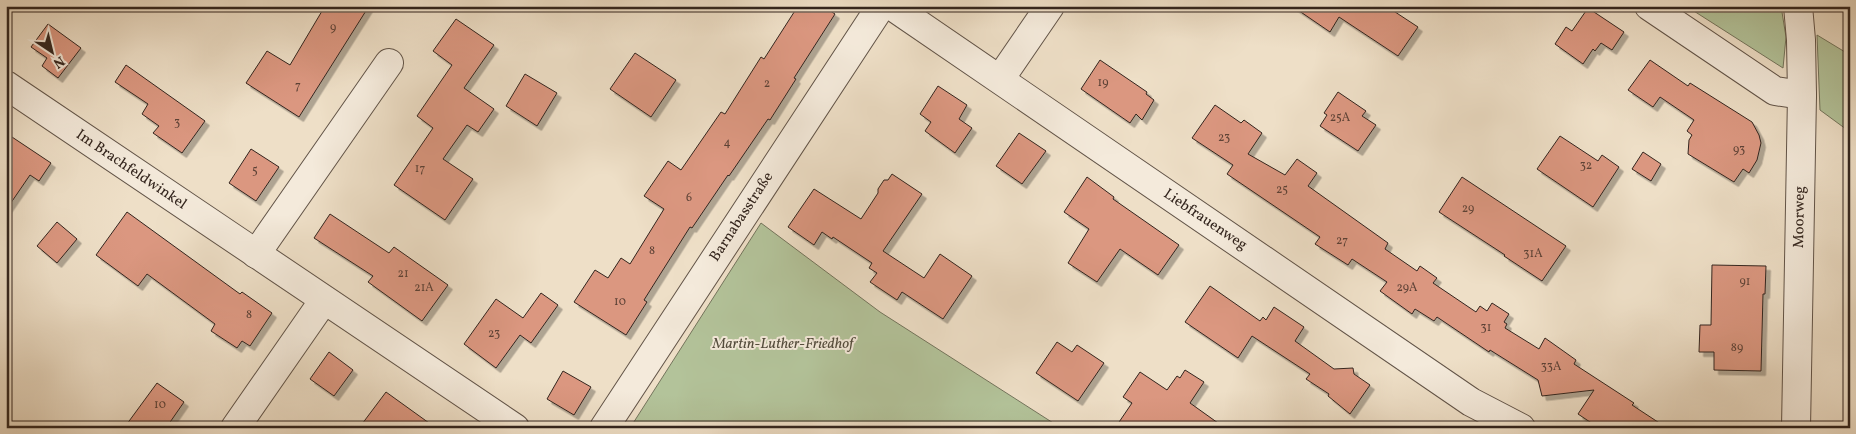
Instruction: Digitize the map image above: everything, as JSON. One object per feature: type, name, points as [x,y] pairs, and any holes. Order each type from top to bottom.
[{"type":"street","name":"Barnabasstraße","points":[[604,428],[880,6]]},
{"type":"street","name":"Liebfrauenweg","points":[[892,6],[1471,402],[1521,428]]},
{"type":"street","points":[[1000,80],[1050,6]]},
{"type":"street","points":[[1649,6],[1775,91],[1802,94]]},
{"type":"street","name":"Moorweg","points":[[1796,428],[1802,94],[1798,6]]},
{"type":"street","points":[[256,254],[389,64]]},
{"type":"street","name":"Im Brachfeldwinkel","points":[[6,85],[515,428]]},
{"type":"street","points":[[235,428],[324,300]]},
{"type":"green space","points":[[1686,6],[1781,6],[1786,37],[1783,68]]},
{"type":"green space","points":[[1817,35],[1850,55],[1850,132],[1820,110]]},
{"type":"green space","name":"Martin-Luther-Friedhof","points":[[761,223],[880,312],[1061,428],[630,428]]},
{"type":"building","points":[[325,6],[369,6],[299,117],[246,83],[267,51],[290,65]]},
{"type":"building","points":[[798,6],[823,6],[835,14],[770,120],[768,119],[692,228],[690,227],[644,300],[647,302],[626,335],[574,302],[595,270],[608,278],[621,258],[630,264],[664,209],[644,196],[668,161],[681,170],[721,112],[725,114],[761,57],[764,59]]},
{"type":"building","points":[[1292,6],[1386,6],[1418,27],[1398,56],[1339,17],[1330,32]]},
{"type":"building","points":[[1588,8],[1624,32],[1612,50],[1601,43],[1595,51],[1593,49],[1583,64],[1555,44],[1566,27],[1572,31]]},
{"type":"building","points":[[456,19],[494,45],[464,88],[494,109],[478,132],[467,125],[443,159],[473,179],[445,220],[394,185],[433,128],[417,116],[452,65],[433,51]]},
{"type":"building","points":[[48,24],[81,48],[58,78],[42,66],[47,58],[31,47]]},
{"type":"building","points":[[635,53],[676,80],[651,117],[610,89]]},
{"type":"building","points":[[1100,60],[1147,92],[1146,94],[1154,100],[1142,120],[1136,114],[1130,123],[1081,89]]},
{"type":"building","points":[[1650,60],[1688,86],[1690,83],[1752,122],[1761,143],[1757,160],[1749,173],[1743,169],[1734,182],[1688,154],[1689,140],[1692,135],[1687,131],[1694,120],[1660,97],[1653,107],[1628,90]]},
{"type":"building","points":[[126,65],[205,121],[182,153],[153,133],[159,126],[142,114],[148,104],[115,82]]},
{"type":"building","points":[[525,74],[557,93],[537,126],[506,106]]},
{"type":"building","points":[[938,86],[967,105],[959,119],[972,128],[955,153],[925,131],[931,122],[920,114]]},
{"type":"building","points":[[1338,92],[1366,111],[1362,116],[1376,125],[1358,151],[1320,126],[1327,115],[1324,113]]},
{"type":"building","points":[[1215,105],[1241,123],[1244,120],[1262,133],[1248,154],[1285,175],[1297,159],[1317,173],[1308,186],[1388,243],[1385,249],[1417,271],[1420,266],[1437,278],[1433,283],[1476,312],[1480,306],[1487,311],[1492,303],[1509,314],[1504,322],[1507,324],[1505,328],[1539,349],[1545,338],[1576,360],[1574,364],[1634,403],[1632,405],[1667,428],[1599,428],[1578,414],[1594,390],[1542,396],[1538,380],[1490,350],[1489,352],[1437,317],[1434,321],[1415,309],[1412,314],[1380,291],[1387,282],[1352,259],[1348,265],[1315,244],[1320,237],[1227,174],[1233,165],[1192,138]]},
{"type":"building","points":[[6,133],[51,163],[39,181],[30,175],[6,210]]},
{"type":"building","points":[[1019,133],[1046,151],[1022,184],[996,166]]},
{"type":"building","points":[[1560,136],[1598,161],[1602,155],[1619,167],[1593,207],[1537,169]]},
{"type":"building","points":[[251,149],[279,167],[256,201],[229,183]]},
{"type":"building","points":[[1643,152],[1661,164],[1651,181],[1632,169]]},
{"type":"building","points":[[892,174],[922,194],[883,251],[924,278],[940,254],[972,276],[943,319],[902,292],[897,300],[870,282],[877,273],[869,268],[872,263],[833,237],[832,239],[822,232],[814,245],[788,227],[814,189],[861,219],[884,180],[888,180]]},
{"type":"building","points":[[1087,177],[1114,197],[1113,199],[1179,245],[1158,275],[1120,249],[1097,282],[1068,263],[1089,229],[1064,212]]},
{"type":"building","points":[[1462,177],[1566,246],[1542,281],[1439,212]]},
{"type":"building","points":[[127,212],[240,294],[242,292],[272,313],[250,346],[242,341],[237,348],[211,331],[215,324],[147,274],[138,286],[96,255]]},
{"type":"building","points":[[330,214],[389,253],[394,247],[448,285],[422,321],[368,282],[373,276],[314,238]]},
{"type":"building","points":[[57,222],[77,239],[57,263],[37,246]]},
{"type":"building","points":[[1712,265],[1766,266],[1765,294],[1763,294],[1761,371],[1714,370],[1714,352],[1699,352],[1700,325],[1711,325]]},
{"type":"building","points":[[1210,286],[1260,321],[1263,317],[1266,320],[1274,307],[1304,327],[1295,341],[1334,369],[1353,368],[1354,374],[1370,385],[1350,414],[1328,396],[1329,394],[1306,379],[1310,374],[1252,336],[1238,358],[1185,322]]},
{"type":"building","points":[[541,293],[558,305],[531,343],[520,335],[496,368],[464,344],[496,299],[523,318]]},
{"type":"building","points":[[1057,342],[1072,352],[1077,345],[1104,363],[1078,401],[1036,373]]},
{"type":"building","points":[[329,352],[353,370],[334,396],[310,379]]},
{"type":"building","points":[[1185,370],[1204,382],[1190,403],[1225,428],[1115,428],[1132,403],[1123,397],[1140,372],[1167,390],[1177,376],[1180,378]]},
{"type":"building","points":[[563,371],[591,387],[574,415],[547,399]]},
{"type":"building","points":[[157,383],[184,402],[166,428],[124,428]]},
{"type":"building","points":[[386,392],[436,428],[359,428]]}]
